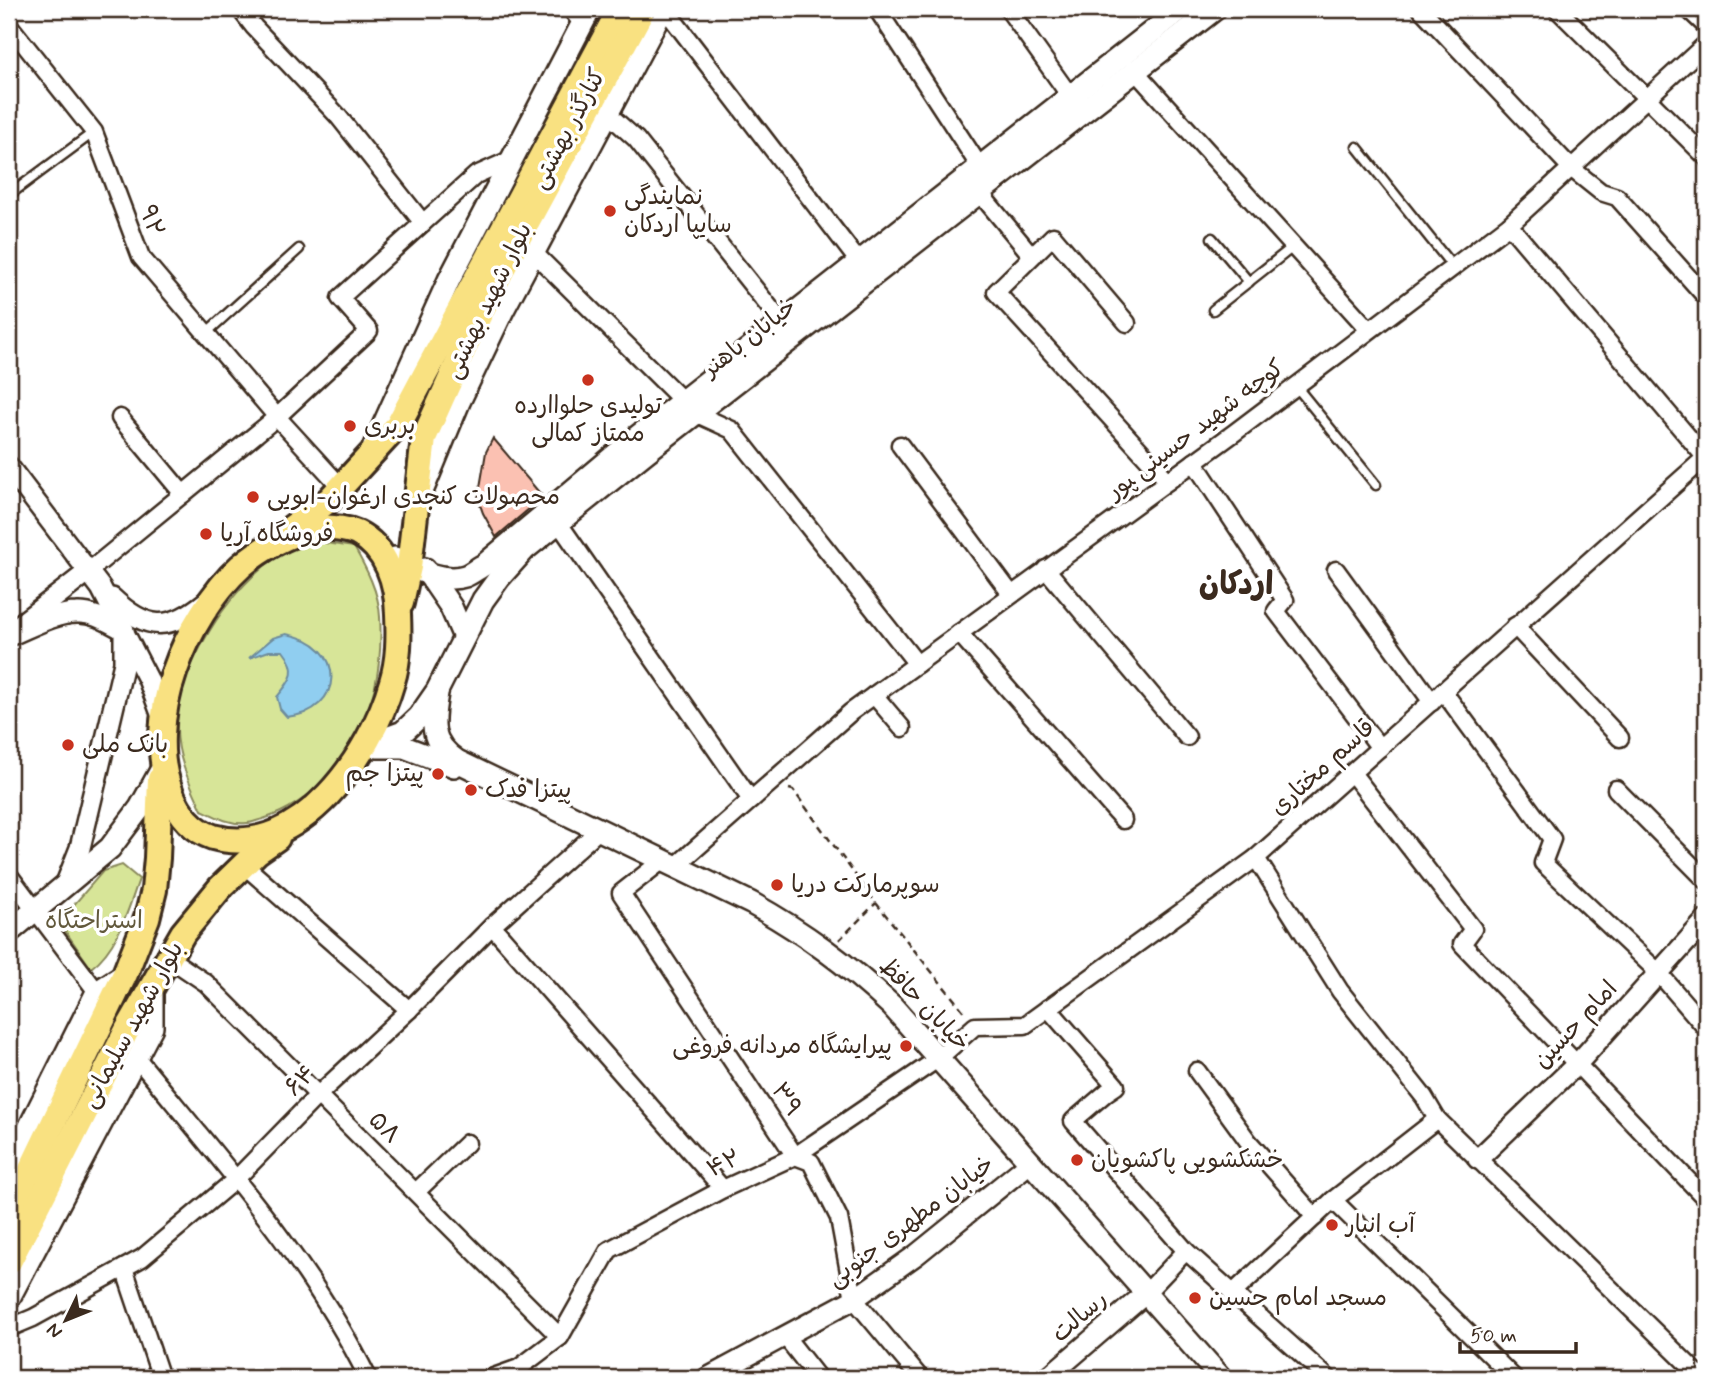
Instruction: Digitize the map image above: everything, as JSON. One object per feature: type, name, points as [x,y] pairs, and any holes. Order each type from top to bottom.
[{"type":"main road","name":"بلوار شهید بهشتی","points":[[264,548],[329,500],[398,425],[620,9]]},
{"type":"main road","name":"بلوار شهید بهشتی","points":[[398,614],[418,569],[413,536],[424,438],[477,320],[518,239],[643,9]]},
{"type":"main road","name":"کنارگذر بهشتی","points":[[417,504],[459,402],[503,310],[664,9]]},
{"type":"main road","name":"خیابان باهنر","points":[[365,747],[403,732],[419,717],[437,691],[483,600],[526,549],[782,323],[1181,9]]},
{"type":"main road","name":"خیابان باهنر","points":[[375,547],[418,569],[444,577],[463,577],[484,565],[550,508],[979,192],[1215,9]]},
{"type":"main road","name":"کنارگذر بهشتی","points":[[367,461],[449,280],[512,159],[581,14]]},
{"type":"main road","points":[[9,932],[110,848],[140,808],[160,761],[163,719],[170,685],[182,653],[198,621],[217,593],[240,567],[264,548],[290,534],[315,527],[337,528],[357,534],[375,547],[388,565],[397,589],[399,649],[392,682],[365,747],[323,801],[299,820],[273,834],[249,841],[225,840],[205,834],[187,822],[174,802],[160,761]]},
{"type":"main road","points":[[418,569],[451,607],[464,637]]},
{"type":"main road","name":"خیابان حافظ","points":[[437,691],[433,721],[439,746],[457,761],[751,903],[829,950],[892,1006],[1221,1378]]},
{"type":"main road","name":"خیابان حافظ","points":[[365,747],[404,747],[499,783]]},
{"type":"main road","name":"بلوار شهید سلیمانی","points":[[9,1215],[125,974],[147,918],[158,858],[160,761]]},
{"type":"main road","name":"بلوار شهید سلیمانی","points":[[9,1262],[127,1030],[183,933],[220,888],[299,820]]},
{"type":"main road","points":[[9,1168],[97,992],[125,974]]},
{"type":"main road","points":[[9,1297],[152,1027],[152,988]]},
{"type":"street","points":[[240,9],[338,116],[423,223]]},
{"type":"street","points":[[664,9],[859,262]]},
{"type":"street","points":[[877,9],[980,167]]},
{"type":"street","points":[[1008,9],[1070,96]]},
{"type":"street","points":[[1421,9],[1571,168],[1601,192],[1617,197],[1706,297]]},
{"type":"street","points":[[1557,9],[1706,157]]},
{"type":"street","points":[[1688,9],[1706,26]]},
{"type":"street","name":"۹۲","points":[[9,25],[94,132],[141,257],[277,417],[341,487]]},
{"type":"street","name":"کوچه شهید حسینی ‍پور","points":[[669,863],[751,800],[851,712],[1194,462],[1509,225],[1706,44]]},
{"type":"street","points":[[1135,71],[1369,330]]},
{"type":"street","points":[[607,113],[636,139],[782,323]]},
{"type":"street","points":[[9,634],[277,417],[369,331],[340,298],[476,176],[512,159]]},
{"type":"street","points":[[979,192],[1032,256]]},
{"type":"street","points":[[1509,225],[1706,458]]},
{"type":"street","points":[[1127,323],[1053,236],[996,292],[1168,481]]},
{"type":"street","points":[[533,252],[690,407],[732,430],[917,664]]},
{"type":"street","points":[[120,418],[183,494]]},
{"type":"street","points":[[900,445],[1011,594]]},
{"type":"street","name":"قاسم مختاری","points":[[975,1026],[1025,1025],[1256,858],[1706,458]]},
{"type":"street","points":[[1194,462],[1286,600],[1276,611],[1380,748]]},
{"type":"street","points":[[9,467],[101,588],[148,679],[163,719]]},
{"type":"street","points":[[558,523],[751,800]]},
{"type":"street","points":[[1046,569],[1187,737]]},
{"type":"street","points":[[1336,569],[1552,839],[1543,863],[1658,972],[1706,1028]]},
{"type":"street","points":[[101,588],[131,616],[159,624],[175,621],[195,611],[217,593]]},
{"type":"street","points":[[9,634],[78,612],[95,616],[124,630]]},
{"type":"street","points":[[1515,626],[1620,738]]},
{"type":"street","points":[[65,886],[80,848],[124,663],[124,630]]},
{"type":"street","points":[[959,633],[1123,820]]},
{"type":"street","points":[[874,695],[902,729]]},
{"type":"street","points":[[1352,773],[1473,929],[1462,944],[1706,1199]]},
{"type":"street","points":[[1616,789],[1706,880]]},
{"type":"street","name":"۶۴","points":[[9,1328],[33,1318],[142,1258],[236,1179],[319,1094],[492,926],[599,830]]},
{"type":"street","points":[[1256,858],[1340,991],[1424,1097],[1437,1119],[1702,1378]]},
{"type":"street","name":"۳۹","points":[[669,863],[621,893],[795,1156],[811,1161],[839,1218],[854,1299],[920,1378]]},
{"type":"street","points":[[244,865],[408,1010]]},
{"type":"street","points":[[9,875],[97,992]]},
{"type":"street","name":"امام حسین","points":[[1478,1159],[1578,1063],[1706,920]]},
{"type":"street","points":[[492,926],[723,1189]]},
{"type":"street","name":"۵۸","points":[[169,958],[206,983],[560,1337]]},
{"type":"street","points":[[1048,1008],[1116,1086],[1073,1121],[1186,1251],[1328,1378]]},
{"type":"street","points":[[939,1058],[975,1026]]},
{"type":"street","points":[[136,1057],[236,1179],[345,1331],[368,1378]]},
{"type":"street","name":"۴۲","points":[[560,1337],[609,1250],[723,1189],[795,1156],[939,1058]]},
{"type":"street","points":[[1197,1072],[1248,1141],[1315,1217]]},
{"type":"street","points":[[1232,1294],[1333,1200],[1437,1119]]},
{"type":"street","points":[[416,1192],[467,1143]]},
{"type":"street","name":"خیابان مطهری جنوبی","points":[[707,1378],[854,1299],[916,1255],[1031,1162]]},
{"type":"street","points":[[1333,1200],[1514,1378]]},
{"type":"street","points":[[1146,1293],[1186,1251]]},
{"type":"street","points":[[124,1268],[161,1378]]},
{"type":"street","name":"رسالت","points":[[1047,1378],[1146,1293]]},
{"type":"street","points":[[785,1336],[818,1378]]},
{"type":"street","points":[[491,1378],[523,1373],[560,1337]]},
{"type":"lane","points":[[9,195],[94,132]]},
{"type":"lane","points":[[1357,147],[1453,267]]},
{"type":"lane","points":[[1212,238],[1248,282]]},
{"type":"lane","points":[[1213,310],[1294,246]]},
{"type":"lane","points":[[206,333],[299,249]]},
{"type":"lane","points":[[1295,385],[1376,485]]},
{"type":"path","points":[[773,781],[793,790],[877,903],[975,1026]]},
{"type":"path","points":[[829,950],[877,903]]},
{"type":"green space","points":[[311,541],[354,547],[371,580],[377,598],[381,628],[379,662],[372,696],[362,726],[352,743],[329,776],[314,790],[282,812],[249,823],[229,822],[202,810],[185,771],[177,729],[184,686],[203,642],[245,584],[284,553]]},
{"type":"green space","name":"استراحتگاه","points":[[122,865],[139,879],[115,939],[91,968],[59,922],[103,871]]},
{"type":"water","points":[[286,634],[306,640],[321,650],[329,663],[332,677],[328,691],[320,703],[306,712],[287,717],[280,709],[277,697],[292,675],[288,658],[283,651],[269,651],[249,658],[273,638]]},
{"type":"building","points":[[493,438],[543,497],[496,537],[478,499],[486,452]]},
{"type":"place","name":"نمایندگی سایپا اردکان","points":[[610,211]]},
{"type":"place","name":"تولیدی حلواارده ممتاز کمالی","points":[[588,380]]},
{"type":"place","name":"بربری","points":[[350,426]]},
{"type":"place","name":"محصولات کنجدی ارغوان-ابویی","points":[[253,497]]},
{"type":"place","name":"فروشگاه آریا","points":[[206,534]]},
{"type":"place","name":"بانک ملی","points":[[68,745]]},
{"type":"place","name":"پیتزا جم","points":[[438,774]]},
{"type":"place","name":"پیتزا فدک","points":[[471,790]]},
{"type":"place","name":"سوپرمارکت دریا","points":[[777,885]]},
{"type":"place","name":"پیرایشگاه مردانه فروغی","points":[[906,1046]]},
{"type":"place","name":"خشکشویی پاکشویان","points":[[1077,1160]]},
{"type":"place","name":"آب انبار","points":[[1332,1225]]},
{"type":"place","name":"مسجد امام حسین","points":[[1195,1298]]},
{"type":"district","name":"اردکان","points":[[1236,585]]}]
